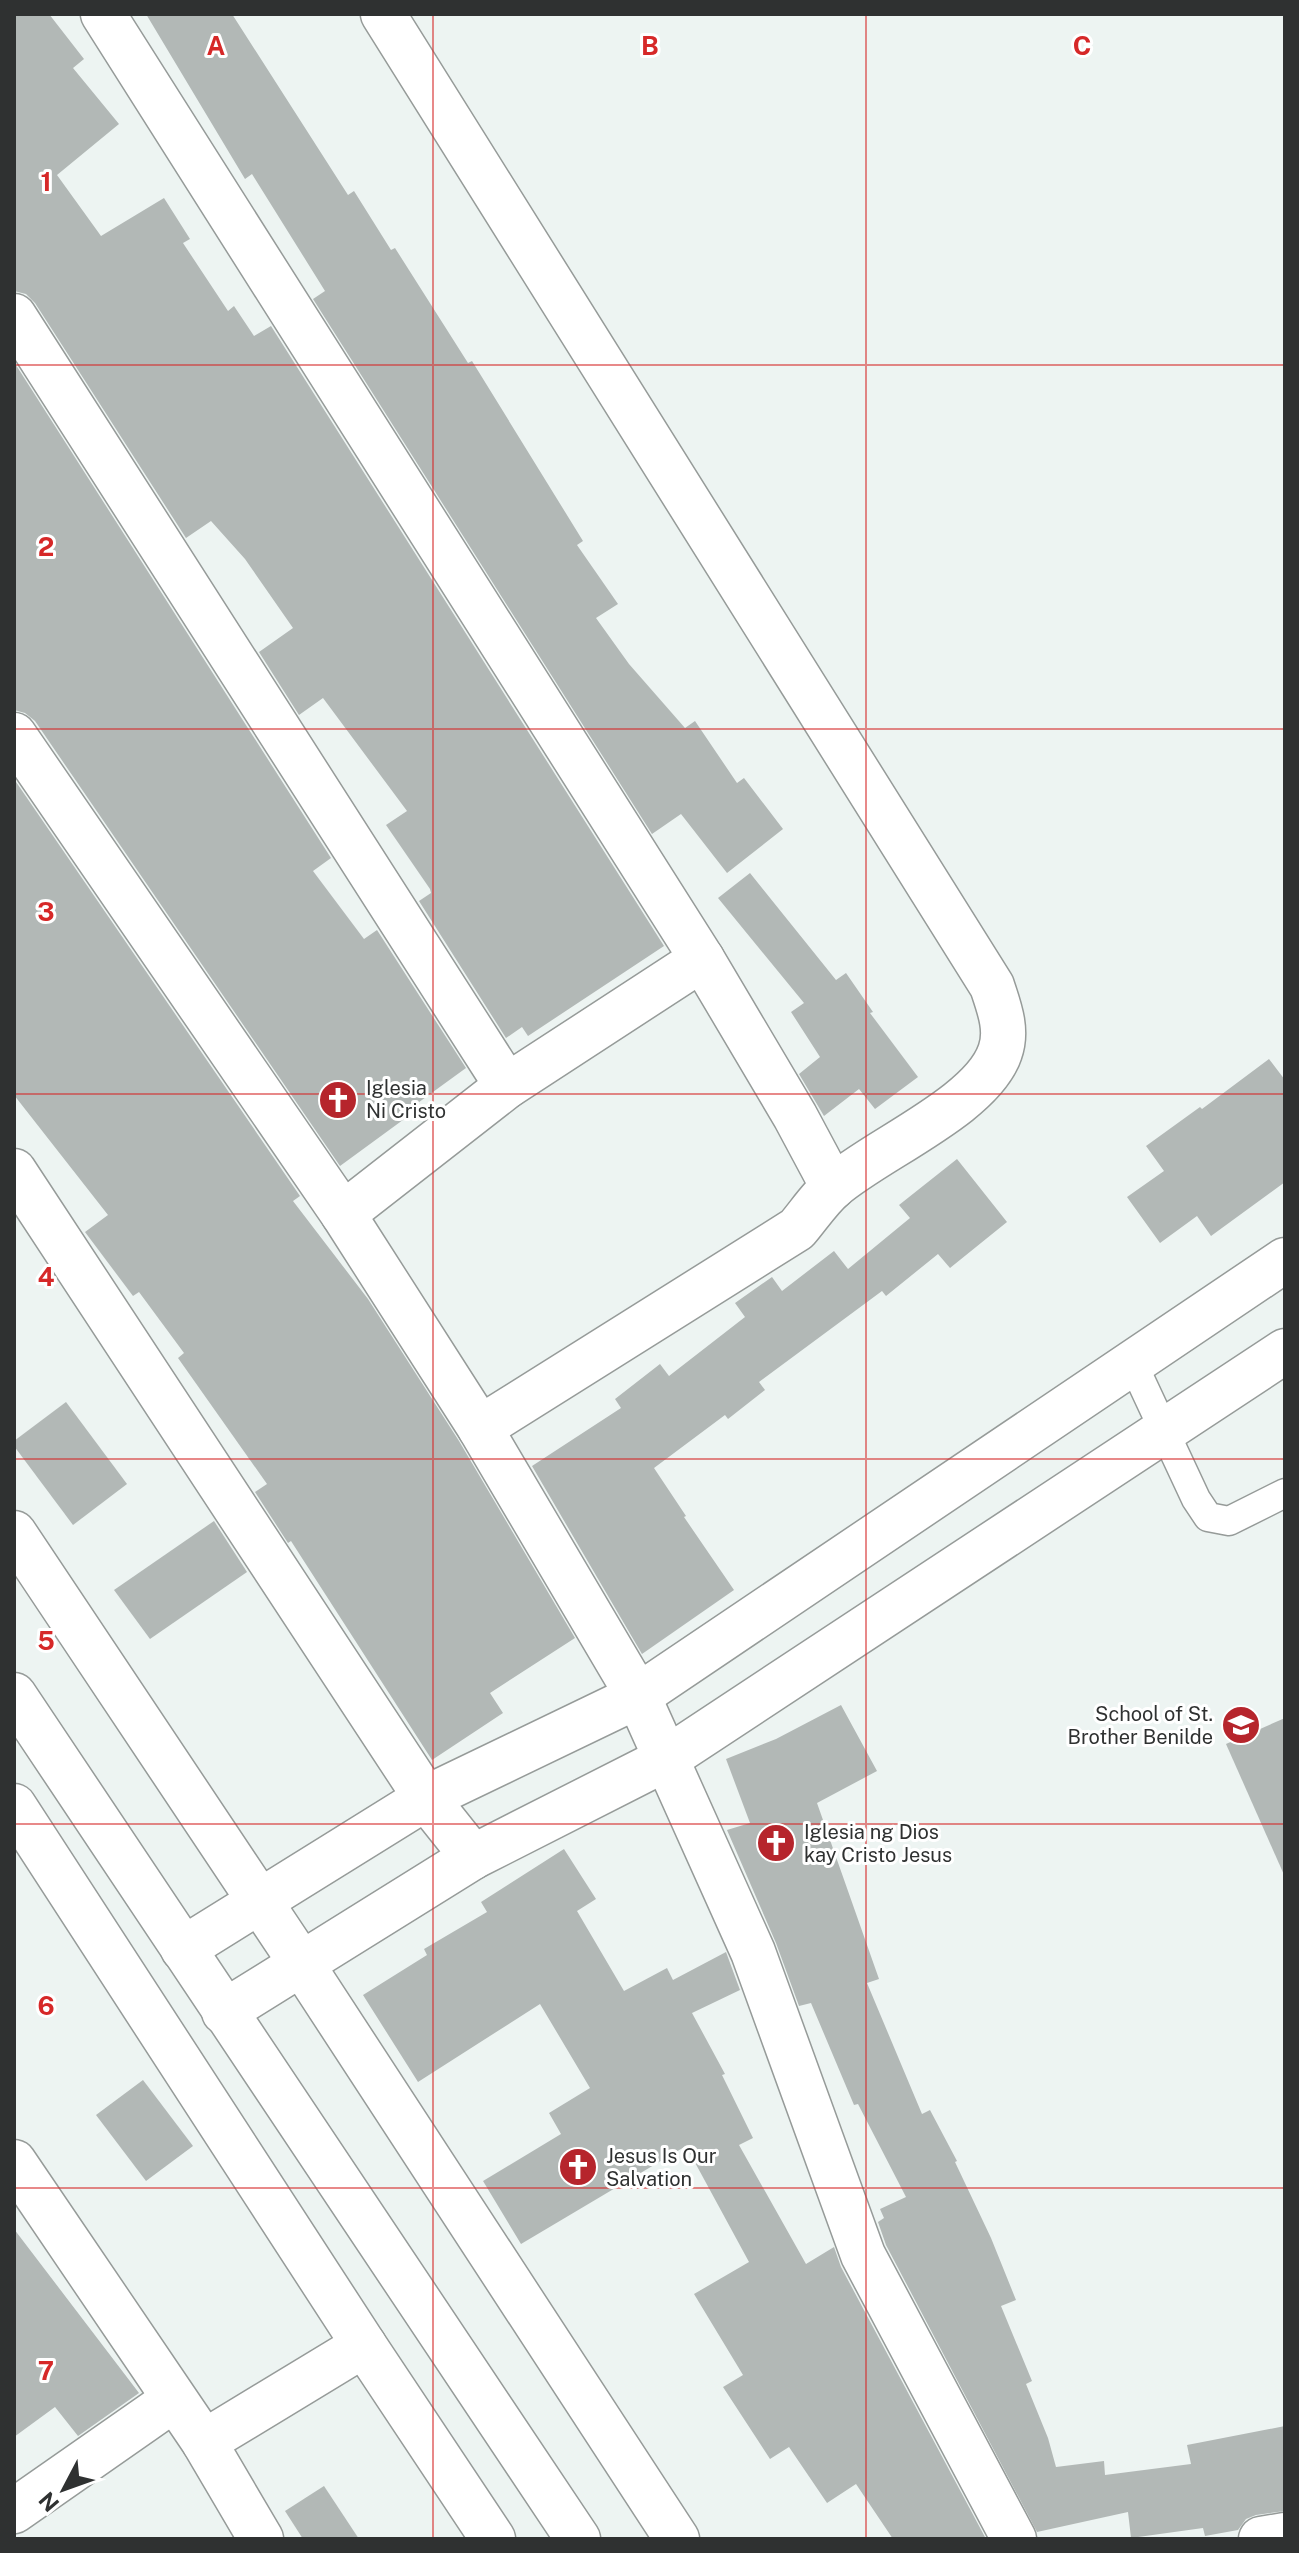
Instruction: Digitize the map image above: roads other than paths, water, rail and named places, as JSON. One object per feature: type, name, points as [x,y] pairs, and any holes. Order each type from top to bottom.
[{"type":"street","points":[[103,14],[702,959],[795,1116],[833,1187]]},
{"type":"street","points":[[383,14],[992,986],[1003,1022],[1001,1051],[992,1069],[947,1111],[833,1187],[797,1229],[480,1428]]},
{"type":"street","points":[[14,316],[507,1086]]},
{"type":"street","points":[[14,735],[343,1214],[480,1428],[638,1696],[753,1952],[863,2255],[1014,2539]]},
{"type":"street","points":[[343,1214],[507,1086],[702,959]]},
{"type":"street","points":[[14,1171],[426,1798],[473,1857]]},
{"type":"street","points":[[183,1949],[426,1798],[638,1696],[1285,1260]]},
{"type":"street","points":[[224,2012],[473,1857],[666,1759],[1283,1356]]},
{"type":"street","points":[[14,1533],[301,1963],[677,2539]]},
{"type":"street","points":[[14,1695],[578,2539]]},
{"type":"street","points":[[14,1806],[493,2539]]},
{"type":"street","points":[[14,2162],[204,2442],[261,2539]]},
{"type":"street","points":[[204,2442],[364,2345]]},
{"type":"street","points":[[14,2511],[173,2400]]},
{"type":"street","points":[[1261,2539],[1285,2535]]},
{"type":"lane","points":[[1133,1364],[1196,1499],[1208,1517],[1229,1521],[1285,1493]]},
{"type":"place","name":"Iglesia Ni Cristo","points":[[338,1100]]},
{"type":"place","name":"School of St. Brother Benilde","points":[[1241,1725]]},
{"type":"place","name":"Iglesia ng Dios kay Cristo Jesus","points":[[776,1843]]},
{"type":"place","name":"Jesus Is Our Salvation","points":[[578,2167]]}]
